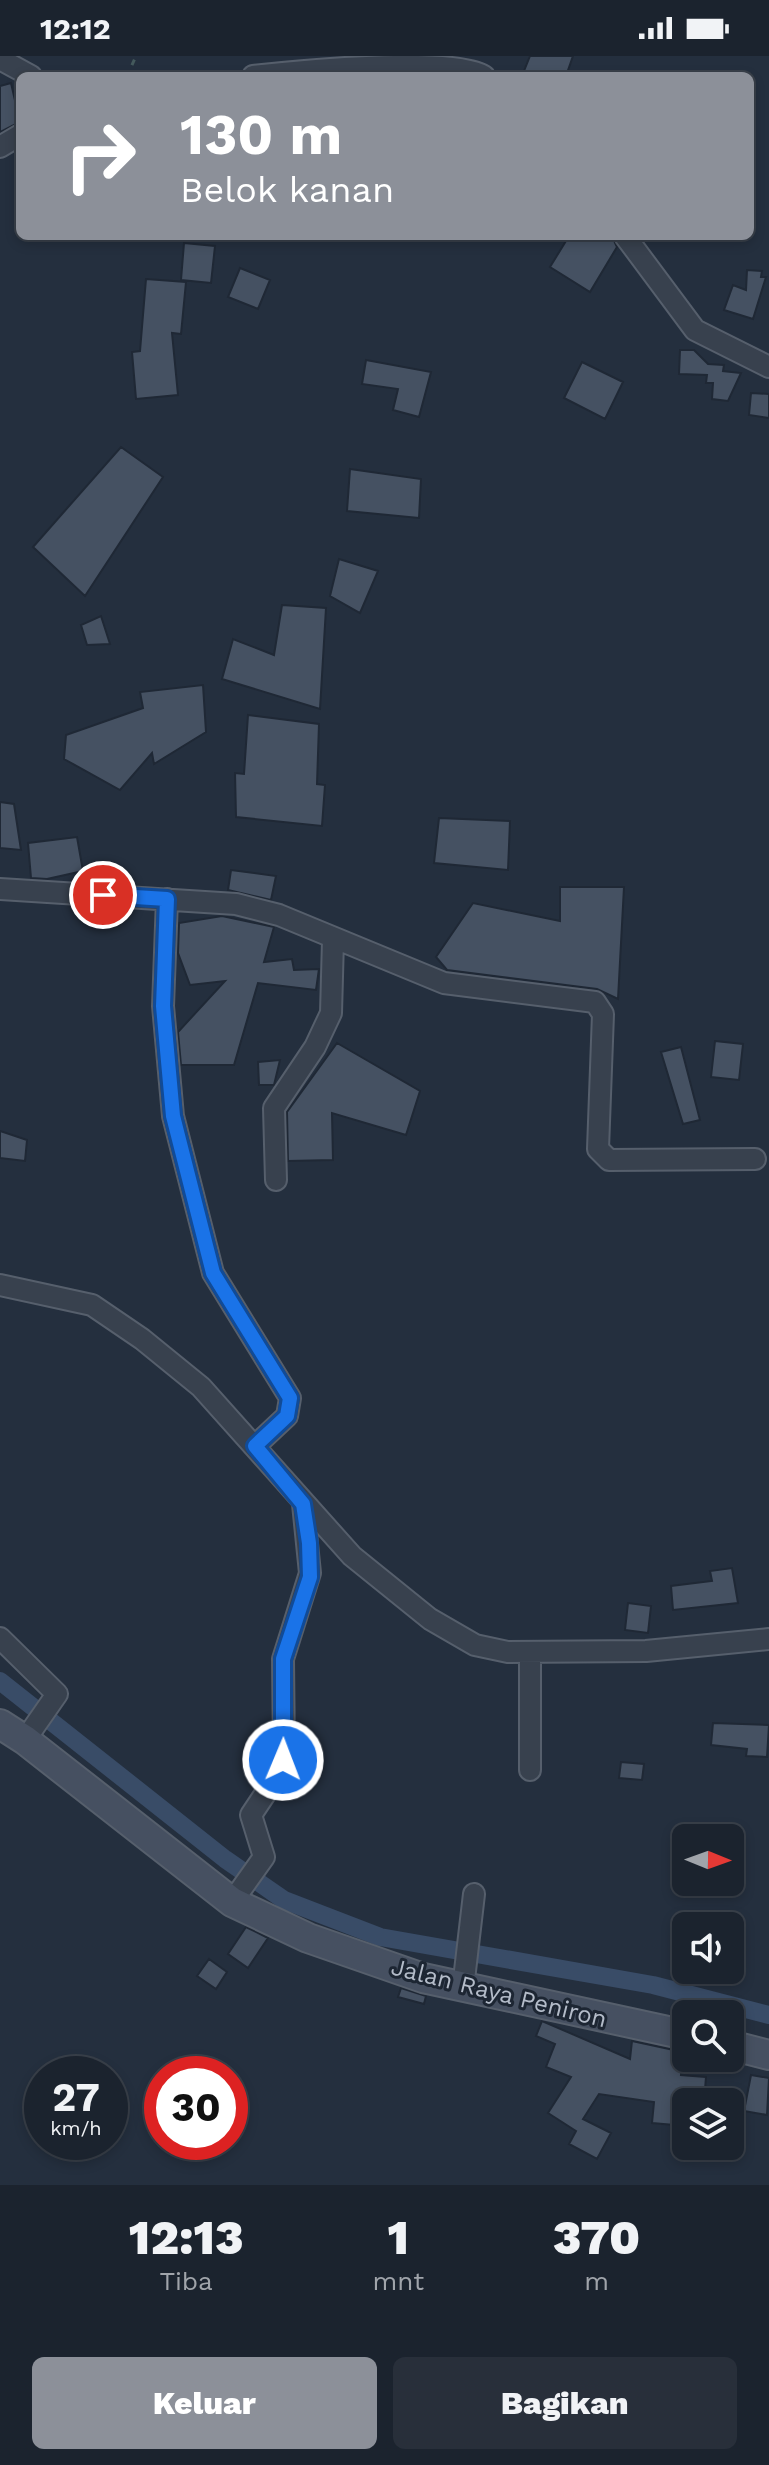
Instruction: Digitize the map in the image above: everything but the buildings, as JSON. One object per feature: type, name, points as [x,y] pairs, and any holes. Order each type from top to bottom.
[{"type":"main road","name":"Jalan Raya Peniron","points":[[0,1724],[31,1732],[240,1891],[308,1938],[423,1978],[465,1978],[672,2031]]},
{"type":"main road","points":[[744,2049],[769,2055]]},
{"type":"street","points":[[0,59],[24,72]]},
{"type":"street","points":[[280,72],[362,60],[466,67],[476,72]]},
{"type":"street","points":[[628,240],[695,330],[769,367]]},
{"type":"street","points":[[0,889],[236,904],[279,915],[333,940],[444,983],[595,1002],[603,1014],[598,1149],[609,1160],[755,1159]]},
{"type":"street","points":[[167,899],[163,1006],[173,1116],[213,1273],[290,1398],[287,1416],[255,1446]]},
{"type":"street","points":[[276,1180],[274,1108],[315,1047],[331,1013],[333,940]]},
{"type":"street","points":[[0,1285],[92,1305],[115,1319],[201,1387],[352,1556],[430,1619],[475,1645],[530,1653],[646,1651],[769,1639]]},
{"type":"street","points":[[240,1891],[263,1859],[251,1819],[252,1810],[276,1776],[284,1754],[283,1659],[310,1577],[303,1504]]},
{"type":"street","points":[[0,1638],[57,1694],[31,1732]]},
{"type":"street","points":[[530,1653],[530,1770]]},
{"type":"street","points":[[465,1978],[474,1894]]},
{"type":"waterway","points":[[0,1681],[225,1859],[284,1900],[380,1937],[653,1985],[769,2015]]},
{"type":"route","points":[[103,895],[167,899],[163,1006],[173,1116],[217,1283],[289,1393],[291,1403],[287,1416],[255,1446],[303,1504],[309,1543],[310,1577],[282,1664],[283,1760]]}]
